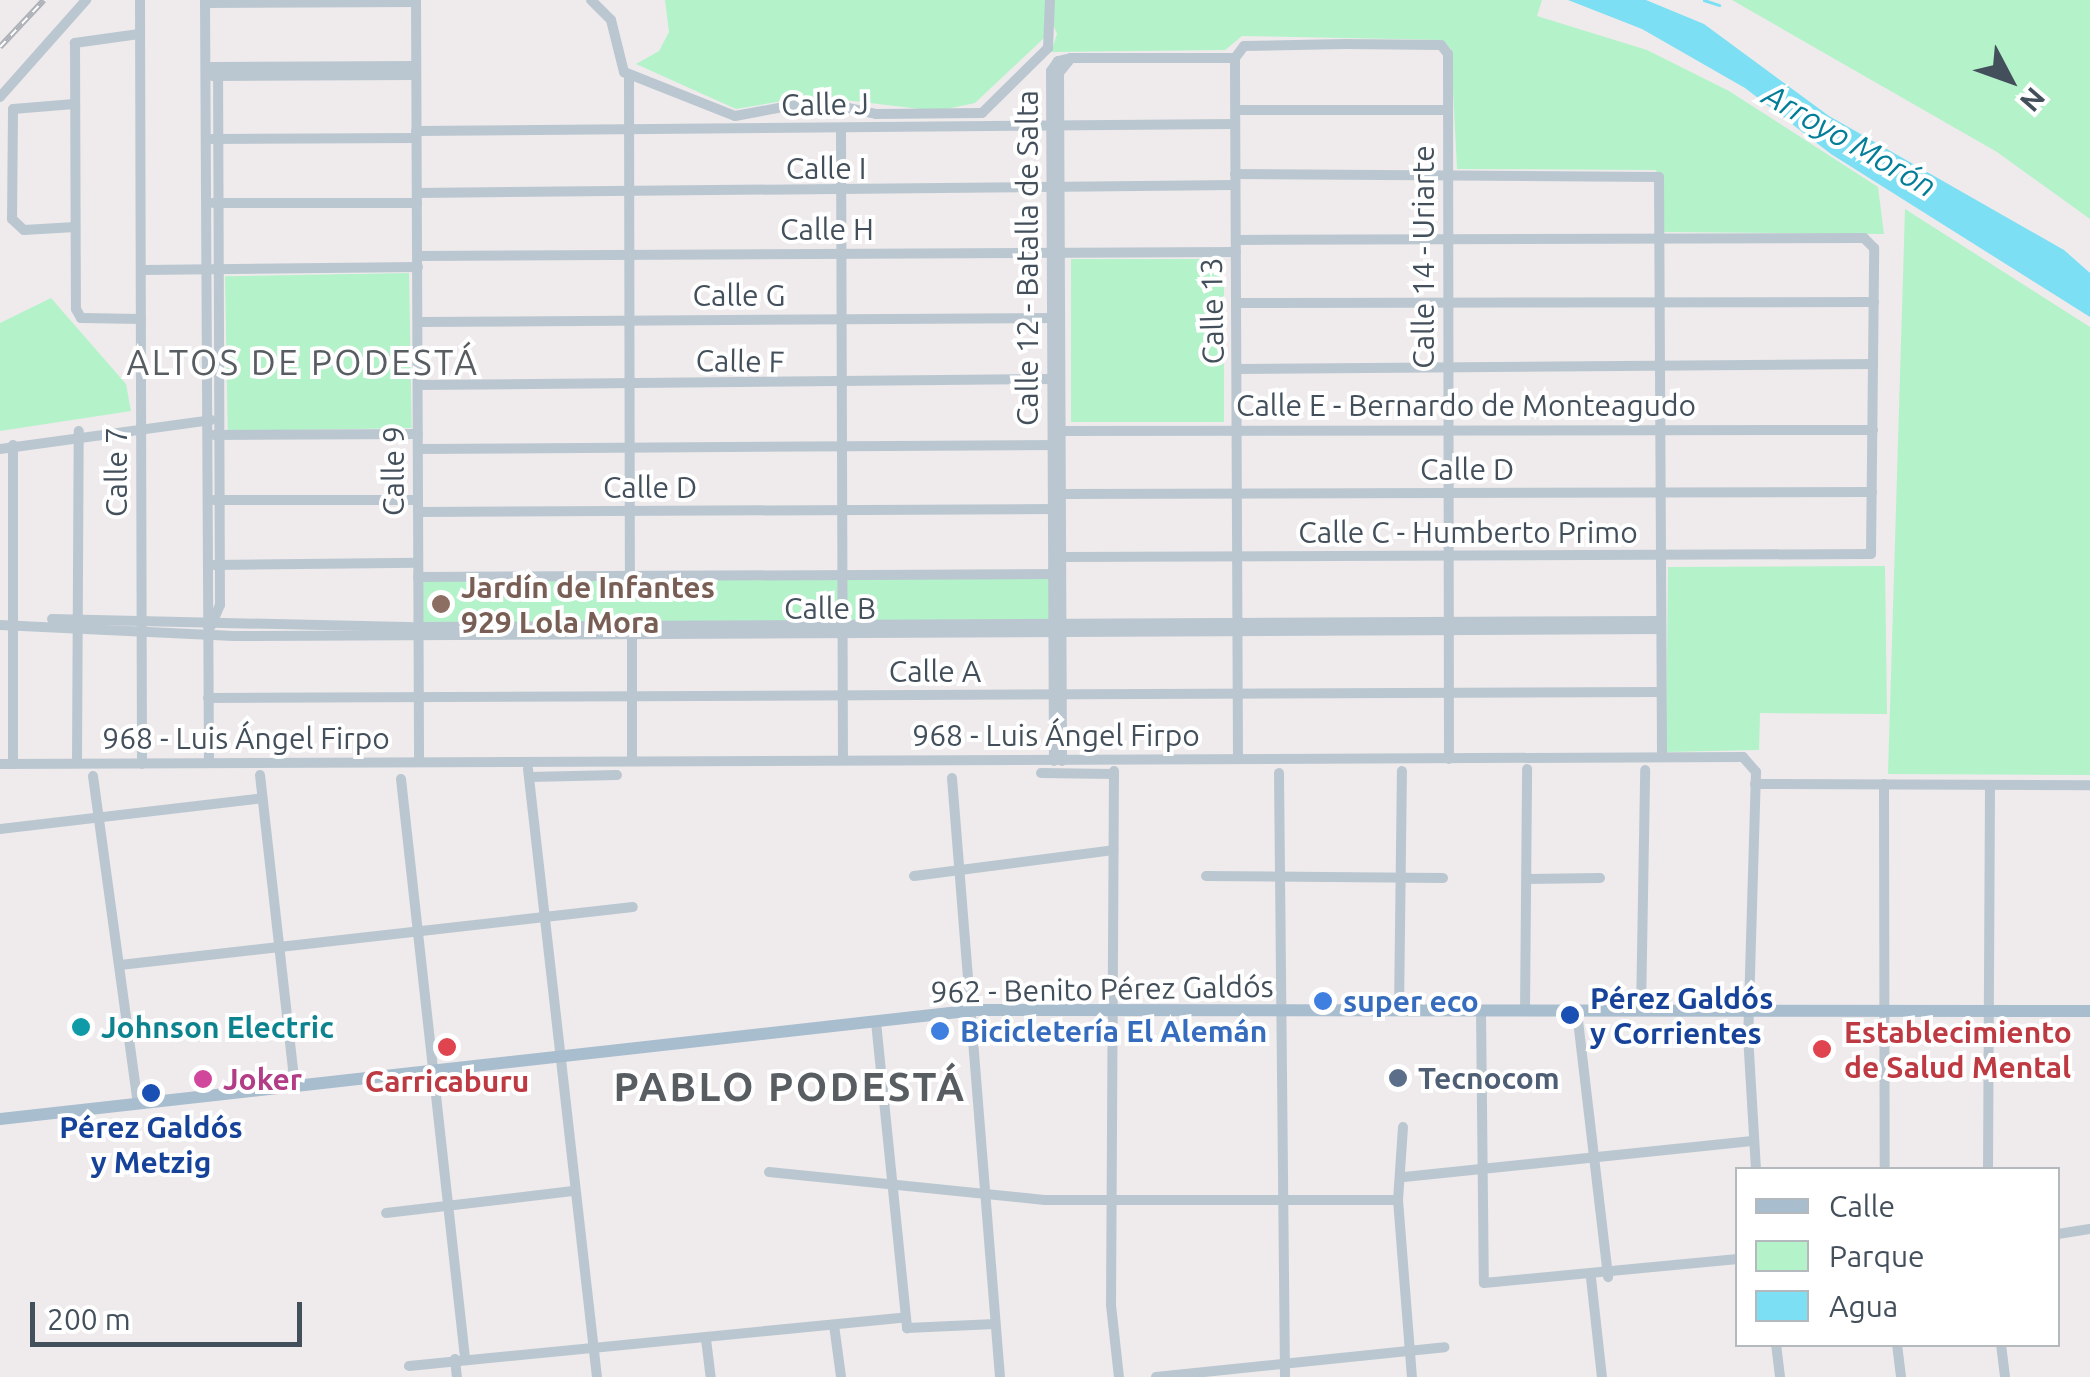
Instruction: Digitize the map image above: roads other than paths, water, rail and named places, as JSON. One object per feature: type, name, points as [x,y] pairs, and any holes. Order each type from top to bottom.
[{"type":"main road","name":"962 - Benito Pérez Galdós","points":[[0,1119],[978,1010],[2090,1011]]},
{"type":"street","points":[[0,97],[86,0]]},
{"type":"street","name":"Calle 7","points":[[140,0],[142,764]]},
{"type":"street","points":[[612,0],[595,3],[630,76],[630,576]]},
{"type":"street","points":[[630,76],[717,114],[827,101],[876,114],[970,115],[1001,102],[1048,48],[1050,0]]},
{"type":"street","points":[[208,625],[220,565],[220,435],[218,203],[205,2],[416,1]]},
{"type":"street","name":"Calle 9","points":[[416,1],[419,762]]},
{"type":"street","points":[[139,34],[80,36],[74,104],[75,227],[78,316],[142,319]]},
{"type":"street","name":"Calle 14 - Uriarte","points":[[1234,58],[1244,46],[1441,45],[1448,54],[1449,760]]},
{"type":"street","name":"Calle 12 - Batalla de Salta","points":[[1058,574],[1062,558],[1057,509],[1061,494],[1057,445],[1057,125],[1052,67],[1071,58],[1234,58]]},
{"type":"street","name":"Calle 13","points":[[1234,58],[1238,759]]},
{"type":"street","points":[[211,72],[416,70]]},
{"type":"street","points":[[74,104],[20,104],[12,113],[12,218],[24,230],[75,227]]},
{"type":"street","points":[[1236,110],[1448,110]]},
{"type":"street","name":"Calle J","points":[[212,139],[1235,124]]},
{"type":"street","points":[[841,129],[843,760]]},
{"type":"street","points":[[209,763],[203,268],[204,203],[212,139]]},
{"type":"street","name":"Calle I","points":[[204,203],[629,192],[1056,188],[1448,174],[1659,177],[1660,236]]},
{"type":"street","points":[[1660,236],[1662,757]]},
{"type":"street","name":"Calle H","points":[[142,270],[630,254],[1056,254],[1448,238],[1660,236],[1868,240],[1874,302]]},
{"type":"street","points":[[1238,303],[1874,302],[1872,492]]},
{"type":"street","name":"Calle G","points":[[419,322],[1056,318]]},
{"type":"street","points":[[1238,369],[1873,364]]},
{"type":"street","name":"Calle 12 - Batalla de Salta","points":[[1058,379],[1058,761]]},
{"type":"street","name":"Calle F","points":[[418,385],[842,387],[1058,379]]},
{"type":"street","points":[[0,449],[79,431],[141,423],[219,420]]},
{"type":"street","name":"Calle E - Bernardo de Monteagudo","points":[[1060,431],[1873,430]]},
{"type":"street","points":[[77,763],[79,431]]},
{"type":"street","points":[[205,435],[418,434]]},
{"type":"street","points":[[13,445],[6,622],[13,764]]},
{"type":"street","points":[[418,449],[1057,445]]},
{"type":"street","name":"Calle D","points":[[1061,494],[1872,492]]},
{"type":"street","name":"Calle C - Humberto Primo","points":[[1062,558],[1871,554],[1872,492]]},
{"type":"street","name":"Calle D","points":[[204,499],[631,512],[1057,509]]},
{"type":"street","points":[[204,564],[418,563]]},
{"type":"street","points":[[418,577],[1058,574]]},
{"type":"street","name":"Calle B","points":[[6,622],[632,634],[844,628]]},
{"type":"street","name":"Calle B","points":[[418,631],[1661,625]]},
{"type":"street","points":[[632,634],[632,761]]},
{"type":"street","name":"Calle A","points":[[208,698],[1661,692]]},
{"type":"street","name":"968 - Luis Ángel Firpo","points":[[0,764],[1743,757],[1755,784]]},
{"type":"street","points":[[1525,1011],[1526,770]]},
{"type":"street","points":[[1641,1011],[1645,770]]},
{"type":"street","points":[[1399,1011],[1402,771]]},
{"type":"street","points":[[1279,772],[1276,1202],[1285,1377]]},
{"type":"street","points":[[596,1377],[528,773],[617,774]]},
{"type":"street","points":[[1041,773],[1114,773],[1112,1199],[1119,1377]]},
{"type":"street","points":[[260,775],[295,1085]]},
{"type":"street","points":[[94,776],[138,1103]]},
{"type":"street","points":[[952,778],[978,1010],[1000,1377]]},
{"type":"street","points":[[401,779],[450,1206],[460,1358],[457,1377]]},
{"type":"street","points":[[1756,1167],[1751,1011],[1755,784],[2090,785]]},
{"type":"street","points":[[1884,784],[1885,1167]]},
{"type":"street","points":[[1988,1167],[1990,785]]},
{"type":"street","points":[[0,829],[262,798]]},
{"type":"street","points":[[914,876],[1113,850]]},
{"type":"street","points":[[1206,876],[1443,878]]},
{"type":"street","points":[[1527,879],[1600,878]]},
{"type":"street","points":[[120,965],[633,906]]},
{"type":"street","points":[[1481,1011],[1482,1277],[1490,1288],[1735,1259]]},
{"type":"street","points":[[1577,1012],[1608,1277]]},
{"type":"street","points":[[876,1022],[905,1317],[913,1333],[995,1324]]},
{"type":"street","points":[[1403,1127],[1404,1177],[1398,1200],[1412,1377]]},
{"type":"street","points":[[1404,1177],[1482,1172],[1752,1141]]},
{"type":"street","points":[[768,1172],[986,1193],[1112,1199],[1398,1200]]},
{"type":"street","points":[[386,1213],[573,1191]]},
{"type":"street","points":[[2060,1234],[2090,1230]]},
{"type":"street","points":[[1591,1278],[1602,1377]]},
{"type":"street","points":[[410,1366],[593,1346],[706,1340],[905,1317]]},
{"type":"street","points":[[834,1325],[841,1377]]},
{"type":"street","points":[[706,1340],[711,1377]]},
{"type":"street","points":[[1156,1377],[1444,1347]]},
{"type":"street","points":[[1776,1347],[1780,1377]]},
{"type":"street","points":[[1898,1347],[1901,1377]]},
{"type":"street","points":[[2001,1347],[2005,1377]]},
{"type":"water","name":"Arroyo Morón","points":[[1568,0],[1646,0],[1704,24],[1829,116],[2064,250],[2090,273],[2090,317],[1831,154],[1745,88],[1642,29]]},
{"type":"waterway","points":[[1704,0],[1719,5]]},
{"type":"railway","points":[[0,47],[44,0]]},
{"type":"place","name":"Jardín de Infantes 929 Lola Mora","points":[[441,604]]},
{"type":"place","name":"super eco","points":[[1323,1001]]},
{"type":"place","name":"Pérez Galdós y Corrientes","points":[[1570,1015]]},
{"type":"place","name":"Johnson Electric","points":[[81,1027]]},
{"type":"place","name":"Bicicletería El Alemán","points":[[940,1031]]},
{"type":"place","name":"Carricaburu","points":[[447,1047]]},
{"type":"place","name":"Establecimiento de Salud Mental","points":[[1822,1049]]},
{"type":"place","name":"Tecnocom","points":[[1398,1078]]},
{"type":"place","name":"Joker","points":[[203,1079]]},
{"type":"place","name":"Pérez Galdós y Metzig","points":[[151,1093]]},
{"type":"district","name":"ALTOS DE PODESTÁ","points":[[303,362]]},
{"type":"district","name":"PABLO PODESTÁ","points":[[790,1087]]}]
